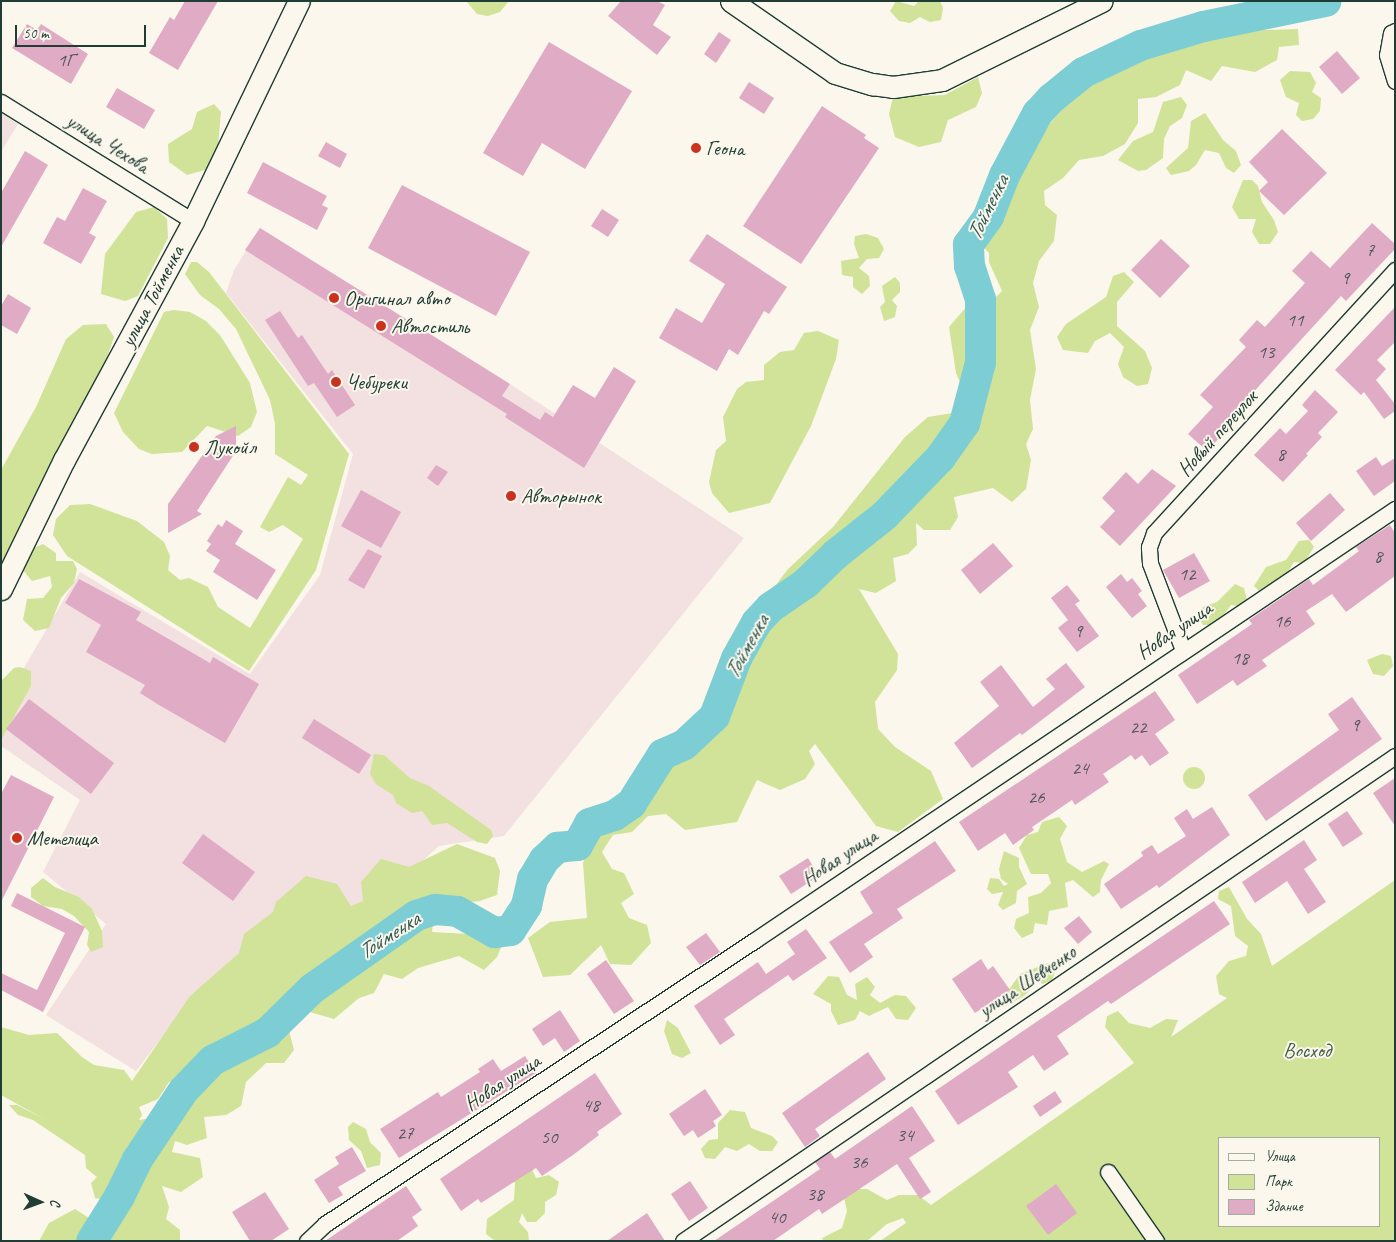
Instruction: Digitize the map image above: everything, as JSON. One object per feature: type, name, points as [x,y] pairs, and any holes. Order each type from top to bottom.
[{"type":"street","name":"улица Тойменка","points":[[1,589],[64,460],[193,221],[300,1]]},
{"type":"street","points":[[731,1],[834,73],[872,84],[893,86],[942,80],[1102,1]]},
{"type":"street","points":[[1395,31],[1391,33],[1387,55],[1395,82]]},
{"type":"street","name":"улица Чехова","points":[[1,102],[193,221]]},
{"type":"street","name":"Новый переулок","points":[[1183,650],[1150,563],[1149,547],[1154,534],[1395,270]]},
{"type":"street","name":"Новая улица","points":[[307,1241],[325,1224],[755,940],[1395,508]]},
{"type":"street","name":"улица Шевченко","points":[[682,1241],[1395,756]]},
{"type":"street","points":[[1108,1172],[1156,1241]]},
{"type":"shaded area","points":[[1,113],[18,124],[1,152]]},
{"type":"shaded area","points":[[260,228],[510,384],[744,538],[504,836],[439,846],[352,924],[311,888],[199,989],[136,1071],[46,1015],[106,924],[43,872],[80,800],[1,746],[1,707],[80,572],[250,674],[320,575],[353,454],[226,293],[234,270]]},
{"type":"green space","points":[[466,1],[509,1],[500,12],[488,16],[477,14]]},
{"type":"green space","points":[[896,1],[914,6],[919,1],[940,1],[943,8],[941,20],[930,22],[920,17],[910,23],[899,21],[890,11]]},
{"type":"green space","points":[[1298,29],[1299,45],[1279,47],[1277,60],[1255,72],[1222,66],[1211,81],[1186,70],[1180,85],[1156,97],[1138,99],[1138,123],[1125,144],[1103,156],[1079,160],[1063,178],[1044,191],[1045,205],[1057,215],[1054,241],[1039,261],[1033,283],[1039,307],[1030,330],[1036,369],[1030,400],[1033,429],[1026,444],[1031,460],[1026,489],[1012,502],[993,488],[954,497],[958,517],[950,530],[924,530],[916,523],[917,545],[908,554],[893,558],[896,581],[876,593],[859,589],[898,654],[897,670],[875,702],[878,729],[895,747],[931,771],[943,799],[898,832],[876,826],[815,744],[809,751],[815,764],[805,779],[780,790],[757,780],[737,822],[685,830],[666,814],[648,816],[632,832],[613,835],[602,852],[612,869],[624,873],[634,894],[621,903],[629,918],[647,925],[651,943],[631,965],[610,964],[601,945],[570,975],[543,977],[528,938],[550,922],[587,918],[583,863],[593,832],[631,795],[650,793],[658,772],[676,752],[702,743],[765,639],[779,610],[772,590],[788,569],[833,527],[905,437],[928,417],[959,412],[964,406],[966,396],[956,373],[949,327],[974,298],[991,302],[1002,291],[989,262],[989,253],[982,246],[981,228],[993,212],[1007,168],[1020,149],[1036,139],[1087,82],[1138,51],[1206,32]]},
{"type":"green space","points":[[1290,71],[1310,72],[1316,83],[1312,92],[1321,98],[1320,111],[1313,119],[1302,121],[1296,115],[1299,103],[1286,97],[1280,80]]},
{"type":"green space","points":[[978,77],[982,93],[976,107],[948,120],[941,142],[919,147],[895,137],[889,114],[893,97],[945,95]]},
{"type":"green space","points":[[1181,97],[1187,105],[1182,118],[1170,126],[1164,139],[1163,158],[1146,170],[1138,171],[1118,160],[1133,141],[1153,132],[1163,102]]},
{"type":"green space","points":[[214,104],[221,112],[217,157],[205,170],[187,175],[169,162],[168,144],[192,129],[197,112]]},
{"type":"green space","points":[[1205,113],[1223,140],[1236,151],[1241,165],[1234,173],[1226,168],[1219,153],[1205,150],[1196,165],[1189,171],[1171,175],[1166,168],[1188,148],[1191,121]]},
{"type":"green space","points":[[1243,180],[1252,180],[1258,186],[1262,202],[1274,220],[1278,232],[1270,244],[1259,244],[1252,232],[1256,219],[1239,219],[1232,207]]},
{"type":"green space","points":[[154,207],[167,219],[168,238],[138,296],[125,301],[101,294],[105,254],[136,212]]},
{"type":"green space","points":[[866,234],[878,238],[884,249],[879,258],[867,259],[859,268],[869,276],[870,286],[862,294],[853,287],[853,277],[842,275],[841,261],[859,258],[854,244],[855,236]]},
{"type":"green space","points":[[191,262],[197,262],[209,272],[349,454],[316,570],[249,671],[67,556],[53,535],[56,519],[70,505],[90,504],[137,521],[164,542],[170,556],[168,570],[180,580],[189,578],[208,587],[218,607],[250,628],[303,539],[283,525],[269,532],[260,527],[288,477],[301,485],[308,475],[275,454],[275,424],[270,400],[236,329],[219,309],[200,295],[185,274]]},
{"type":"green space","points":[[1124,272],[1134,282],[1117,302],[1117,326],[1145,351],[1152,368],[1148,384],[1137,386],[1123,377],[1118,364],[1124,347],[1110,333],[1095,341],[1088,353],[1063,350],[1057,337],[1066,324],[1106,297],[1113,276]]},
{"type":"green space","points":[[895,277],[900,283],[900,292],[892,300],[897,306],[895,317],[884,321],[880,307],[885,302],[882,286]]},
{"type":"green space","points":[[173,310],[190,312],[206,321],[220,335],[250,383],[257,412],[251,427],[238,436],[207,426],[182,452],[152,454],[139,449],[123,432],[114,413],[164,312]]},
{"type":"green space","points":[[106,324],[114,337],[103,369],[1,576],[1,470],[36,407],[66,339],[83,325]]},
{"type":"green space","points":[[818,331],[839,340],[836,359],[811,426],[770,503],[729,513],[712,493],[709,482],[716,450],[726,441],[723,417],[737,389],[746,382],[764,380],[764,365],[780,352],[794,350],[804,333]]},
{"type":"green space","points":[[1309,540],[1314,547],[1304,563],[1294,562],[1286,575],[1260,592],[1254,586],[1266,567],[1286,560],[1299,541]]},
{"type":"green space","points":[[43,544],[56,553],[56,561],[73,561],[77,569],[74,583],[61,598],[49,628],[35,631],[23,620],[27,599],[43,598],[52,587],[50,576],[32,581],[22,569],[27,551]]},
{"type":"green space","points":[[1235,584],[1244,588],[1247,600],[1239,606],[1231,605],[1216,625],[1203,625],[1198,617],[1203,607],[1217,602]]},
{"type":"green space","points":[[1382,654],[1391,656],[1393,666],[1384,676],[1373,674],[1367,660]]},
{"type":"green space","points":[[20,667],[31,671],[31,686],[1,740],[1,681],[14,668]]},
{"type":"green space","points":[[374,754],[384,755],[410,778],[429,786],[491,830],[493,836],[487,844],[477,842],[447,823],[432,825],[422,811],[412,813],[396,803],[393,795],[376,784],[370,774]]},
{"type":"green space","points":[[1194,767],[1202,770],[1205,778],[1202,786],[1194,789],[1186,786],[1183,778],[1186,770]]},
{"type":"green space","points":[[1059,817],[1067,826],[1060,839],[1067,862],[1082,872],[1104,861],[1109,864],[1101,880],[1100,892],[1093,897],[1073,880],[1065,883],[1068,907],[1049,911],[1047,925],[1035,923],[1033,933],[1022,938],[1014,928],[1016,919],[1029,913],[1028,897],[1041,893],[1051,883],[1048,874],[1031,874],[1019,848],[1027,835],[1038,832],[1042,822]]},
{"type":"green space","points":[[457,844],[495,858],[500,871],[497,895],[480,901],[443,905],[434,912],[432,932],[485,935],[503,943],[497,957],[484,970],[459,956],[418,968],[402,979],[384,974],[374,993],[359,998],[334,1019],[306,1011],[312,990],[332,976],[335,967],[329,968],[271,1014],[288,1027],[294,1050],[284,1063],[266,1063],[246,1082],[241,1106],[226,1115],[204,1117],[207,1138],[187,1145],[175,1141],[172,1152],[200,1158],[203,1177],[181,1192],[162,1186],[169,1207],[166,1219],[180,1230],[180,1241],[102,1241],[120,1201],[137,1189],[136,1181],[112,1201],[95,1198],[91,1183],[97,1177],[86,1168],[85,1155],[33,1120],[18,1115],[9,1105],[17,1105],[46,1120],[1,1095],[1,1027],[29,1035],[57,1033],[82,1057],[94,1065],[124,1070],[132,1081],[190,996],[239,953],[244,934],[273,912],[276,902],[306,876],[337,884],[351,906],[363,901],[361,882],[381,859],[409,867]],"holes":[[[183,1076],[191,1089],[159,1117],[139,1120],[142,1115],[139,1107],[158,1099],[169,1082]]]},
{"type":"green space","points":[[1004,851],[1019,858],[1019,867],[1027,884],[1017,891],[1016,903],[1003,910],[998,905],[1003,892],[992,894],[987,889],[990,878],[999,879],[1004,886],[1008,884],[1001,879],[999,869]]},
{"type":"green space","points":[[43,878],[55,887],[79,897],[92,909],[102,931],[103,947],[91,952],[87,945],[89,932],[74,916],[62,909],[43,906],[31,897],[31,888]]},
{"type":"green space","name":"Восход","points":[[1395,880],[1395,1241],[880,1241],[906,1223],[903,1218],[887,1224],[867,1241],[823,1241],[822,1238],[842,1228],[847,1211],[844,1198],[858,1189],[867,1189],[887,1200],[899,1195],[918,1195],[931,1205],[1134,1063],[1105,1027],[1107,1016],[1118,1011],[1129,1023],[1150,1028],[1166,1019],[1178,1020],[1171,1037],[1227,998],[1219,994],[1216,976],[1229,961],[1246,956],[1248,946],[1235,936],[1231,906],[1218,899],[1219,891],[1229,887],[1247,919],[1261,934],[1272,966]]},
{"type":"green space","points":[[1048,963],[1056,969],[1052,980],[1043,984],[1031,978],[1030,990],[1024,996],[1003,1007],[1001,1001],[1020,974]]},
{"type":"green space","points":[[828,976],[839,977],[847,995],[857,1000],[855,984],[867,977],[875,987],[870,995],[880,1003],[895,995],[906,996],[916,1008],[908,1020],[896,1019],[888,1007],[869,1016],[860,1011],[855,1020],[838,1025],[831,1011],[831,1004],[813,994]]},
{"type":"green space","points":[[667,1020],[678,1028],[691,1053],[682,1058],[672,1054],[664,1031]]},
{"type":"green space","points":[[730,1110],[745,1112],[751,1128],[772,1136],[778,1142],[772,1151],[760,1151],[749,1144],[737,1151],[725,1147],[715,1159],[705,1158],[701,1149],[709,1140],[718,1139],[718,1123]]},
{"type":"green space","points":[[353,1122],[366,1129],[370,1142],[381,1153],[380,1165],[367,1168],[361,1151],[349,1140],[348,1127]]},
{"type":"green space","points":[[529,1163],[536,1178],[549,1175],[559,1182],[556,1195],[545,1202],[545,1213],[536,1222],[527,1222],[522,1213],[519,1222],[528,1232],[529,1241],[495,1241],[486,1234],[487,1219],[514,1200],[515,1183],[508,1178]]},
{"type":"green space","points":[[75,1209],[89,1218],[94,1230],[86,1241],[39,1241],[49,1223]]},
{"type":"building","points":[[185,1],[218,1],[178,70],[149,53],[170,17],[174,20]]},
{"type":"building","points":[[621,1],[657,1],[665,5],[653,25],[671,37],[657,55],[608,16]]},
{"type":"building","points":[[27,24],[37,30],[41,24],[88,54],[71,84],[12,48]]},
{"type":"building","points":[[719,32],[731,40],[716,63],[704,54]]},
{"type":"building","points":[[549,42],[632,91],[585,169],[542,143],[523,176],[483,153]]},
{"type":"building","points":[[1337,51],[1360,78],[1342,94],[1319,67]]},
{"type":"building","points":[[749,82],[774,98],[764,114],[739,98]]},
{"type":"building","points":[[117,88],[155,110],[144,129],[106,107]]},
{"type":"building","points":[[822,106],[866,135],[864,138],[879,148],[801,264],[743,226]]},
{"type":"building","points":[[1282,129],[1327,173],[1284,215],[1259,191],[1268,182],[1249,162]]},
{"type":"building","points":[[326,142],[347,154],[340,168],[318,156]]},
{"type":"building","points":[[25,151],[48,165],[1,247],[1,193]]},
{"type":"building","points":[[263,162],[327,196],[322,205],[328,208],[317,230],[247,193]]},
{"type":"building","points":[[402,185],[530,252],[496,316],[368,248]]},
{"type":"building","points":[[83,188],[107,201],[89,233],[96,237],[81,264],[43,243],[57,217],[65,221]]},
{"type":"building","points":[[602,209],[619,220],[608,237],[591,226]]},
{"type":"building","points":[[1372,223],[1395,244],[1395,249],[1346,301],[1341,296],[1217,432],[1221,436],[1207,451],[1188,434],[1213,407],[1200,395],[1246,347],[1239,340],[1257,320],[1265,327],[1305,283],[1292,271],[1311,251],[1330,268]]},
{"type":"building","points":[[260,228],[510,384],[502,396],[540,420],[545,412],[553,417],[573,385],[595,398],[614,367],[636,381],[584,468],[505,417],[507,414],[245,250]]},
{"type":"building","points":[[707,234],[787,287],[769,314],[764,311],[738,355],[729,349],[717,371],[659,338],[676,308],[702,323],[725,284],[689,261]]},
{"type":"building","points":[[1161,239],[1190,266],[1160,298],[1131,270]]},
{"type":"building","points":[[8,294],[31,308],[17,334],[1,325],[1,306]]},
{"type":"building","points":[[1395,307],[1395,342],[1377,360],[1386,369],[1376,380],[1395,404],[1395,411],[1384,419],[1364,392],[1361,395],[1335,370]]},
{"type":"building","points":[[280,311],[298,338],[302,335],[328,374],[332,370],[355,405],[337,417],[314,383],[308,386],[265,320]]},
{"type":"building","points":[[1315,390],[1338,412],[1318,433],[1322,437],[1306,454],[1308,455],[1283,482],[1254,455],[1280,428],[1286,434],[1308,411],[1302,405]]},
{"type":"building","points":[[236,426],[236,451],[197,511],[202,514],[168,533],[168,504],[216,436]]},
{"type":"building","points":[[1376,457],[1382,466],[1395,458],[1395,481],[1374,496],[1356,471]]},
{"type":"building","points":[[436,465],[448,472],[438,486],[427,478]]},
{"type":"building","points":[[1152,469],[1176,486],[1120,546],[1100,527],[1115,511],[1102,498],[1126,472],[1138,484]]},
{"type":"building","points":[[361,490],[401,512],[381,548],[341,526]]},
{"type":"building","points":[[1330,493],[1345,510],[1311,541],[1296,523]]},
{"type":"building","points":[[226,520],[243,531],[235,544],[276,570],[257,600],[213,572],[220,560],[206,551],[211,544],[207,541],[218,524],[222,527]]},
{"type":"building","points":[[1390,525],[1395,533],[1395,576],[1346,612],[1332,594],[1306,611],[1315,624],[1262,660],[1267,666],[1237,686],[1233,680],[1197,704],[1178,675],[1252,624],[1249,620],[1309,579],[1313,585],[1359,551],[1356,547]]},
{"type":"building","points":[[993,543],[1013,566],[980,594],[961,570]]},
{"type":"building","points":[[368,549],[382,556],[364,589],[348,580]]},
{"type":"building","points":[[1194,553],[1210,581],[1179,598],[1163,570]]},
{"type":"building","points":[[1121,574],[1127,582],[1132,578],[1142,591],[1138,594],[1147,606],[1132,618],[1106,587]]},
{"type":"building","points":[[79,579],[141,612],[136,620],[210,663],[213,657],[259,684],[225,743],[140,693],[145,685],[86,652],[101,625],[65,603]]},
{"type":"building","points":[[1067,585],[1080,601],[1075,604],[1099,636],[1077,652],[1058,628],[1068,620],[1051,598]]},
{"type":"building","points":[[1066,663],[1085,687],[1022,735],[1020,733],[972,768],[954,743],[999,706],[980,682],[1001,665],[1033,707],[1055,689],[1046,679]]},
{"type":"building","points":[[1155,691],[1175,720],[1155,734],[1169,753],[1150,766],[1142,755],[1135,760],[1131,755],[1103,774],[1109,782],[1075,805],[1072,800],[1032,827],[1034,830],[1013,845],[1005,833],[978,851],[959,822]]},
{"type":"building","points":[[1352,697],[1382,739],[1266,821],[1248,795],[1339,730],[1328,714]]},
{"type":"building","points":[[29,699],[114,763],[91,794],[6,729]]},
{"type":"building","points":[[314,719],[371,755],[359,774],[302,738]]},
{"type":"building","name":"Метелица","points":[[11,775],[54,797],[1,902],[1,794]]},
{"type":"building","points":[[1395,778],[1395,826],[1373,793]]},
{"type":"building","points":[[1212,807],[1230,835],[1159,888],[1157,885],[1121,909],[1104,884],[1143,856],[1141,852],[1152,845],[1158,854],[1186,836],[1174,818],[1187,809],[1193,819]]},
{"type":"building","points":[[1347,811],[1363,834],[1343,847],[1328,824]]},
{"type":"building","points":[[203,834],[255,872],[233,901],[182,863]]},
{"type":"building","points":[[1304,840],[1317,860],[1304,869],[1326,902],[1308,914],[1287,881],[1255,903],[1242,882]]},
{"type":"building","points":[[935,841],[956,871],[897,909],[903,918],[864,944],[873,957],[850,973],[829,942],[873,913],[860,892]]},
{"type":"building","points":[[808,858],[819,876],[791,894],[779,876]]},
{"type":"building","points":[[17,893],[85,927],[43,1012],[1,990],[1,973],[37,990],[65,933],[11,906]]},
{"type":"building","points":[[1214,901],[1230,924],[1111,1004],[1108,1001],[1057,1036],[1069,1054],[1044,1071],[1033,1055],[1008,1072],[1018,1087],[958,1125],[935,1091]]},
{"type":"building","points":[[1079,916],[1092,932],[1078,944],[1064,928]]},
{"type":"building","points":[[806,929],[827,958],[793,981],[788,975],[724,1019],[735,1035],[720,1045],[694,1006],[758,962],[766,974],[795,954],[787,942]]},
{"type":"building","points":[[706,933],[720,952],[700,965],[686,947]]},
{"type":"building","points":[[981,959],[988,970],[993,966],[1010,990],[975,1013],[952,979]]},
{"type":"building","points":[[606,960],[634,1001],[614,1014],[587,974]]},
{"type":"building","points":[[560,1010],[580,1041],[564,1052],[555,1038],[543,1046],[532,1029]]},
{"type":"building","points":[[868,1052],[886,1079],[815,1129],[820,1136],[805,1147],[782,1113]]},
{"type":"building","points":[[525,1056],[536,1073],[399,1158],[380,1129],[438,1092],[441,1097],[480,1072],[478,1069],[493,1059],[501,1071]]},
{"type":"building","points":[[595,1073],[622,1114],[597,1132],[599,1135],[542,1176],[536,1168],[481,1203],[478,1199],[461,1211],[440,1179]]},
{"type":"building","points":[[705,1089],[722,1115],[713,1121],[716,1126],[698,1138],[693,1130],[684,1136],[669,1114]]},
{"type":"building","points":[[1055,1091],[1062,1102],[1040,1117],[1033,1106]]},
{"type":"building","points":[[912,1106],[935,1141],[909,1158],[931,1192],[920,1199],[897,1164],[822,1214],[819,1209],[773,1241],[714,1241],[820,1169],[815,1162],[830,1152],[835,1159]]},
{"type":"building","points":[[352,1147],[366,1171],[338,1187],[343,1195],[329,1203],[314,1180],[339,1164],[335,1157]]},
{"type":"building","points":[[690,1181],[708,1208],[689,1221],[671,1194]]},
{"type":"building","points":[[1056,1184],[1077,1213],[1048,1235],[1026,1206]]},
{"type":"building","points":[[406,1186],[422,1210],[412,1217],[418,1226],[397,1241],[325,1241]]},
{"type":"building","points":[[265,1192],[289,1229],[271,1241],[250,1241],[232,1212]]},
{"type":"building","points":[[647,1213],[665,1241],[607,1241]]},
{"type":"waterway","name":"Тойменка","points":[[91,1241],[119,1196],[137,1159],[183,1090],[212,1060],[267,1032],[312,988],[416,915],[435,909],[457,911],[494,932],[510,930],[526,905],[532,879],[544,859],[557,847],[577,845],[589,823],[614,815],[631,803],[662,754],[684,744],[714,716],[736,658],[756,622],[770,607],[805,583],[835,554],[884,515],[940,457],[964,423],[980,362],[980,299],[969,266],[968,244],[988,216],[1004,175],[1037,113],[1051,98],[1083,72],[1140,45],[1203,26],[1325,1]]},
{"type":"place","name":"Геона","points":[[696,148]]},
{"type":"place","name":"Оригинал авто","points":[[334,298]]},
{"type":"place","name":"Автостиль","points":[[381,326]]},
{"type":"place","name":"Чебуреки","points":[[336,382]]},
{"type":"place","name":"Лукойл","points":[[194,447]]},
{"type":"place","name":"Авторынок","points":[[511,496]]},
{"type":"place","name":"Метелица","points":[[17,838]]}]
